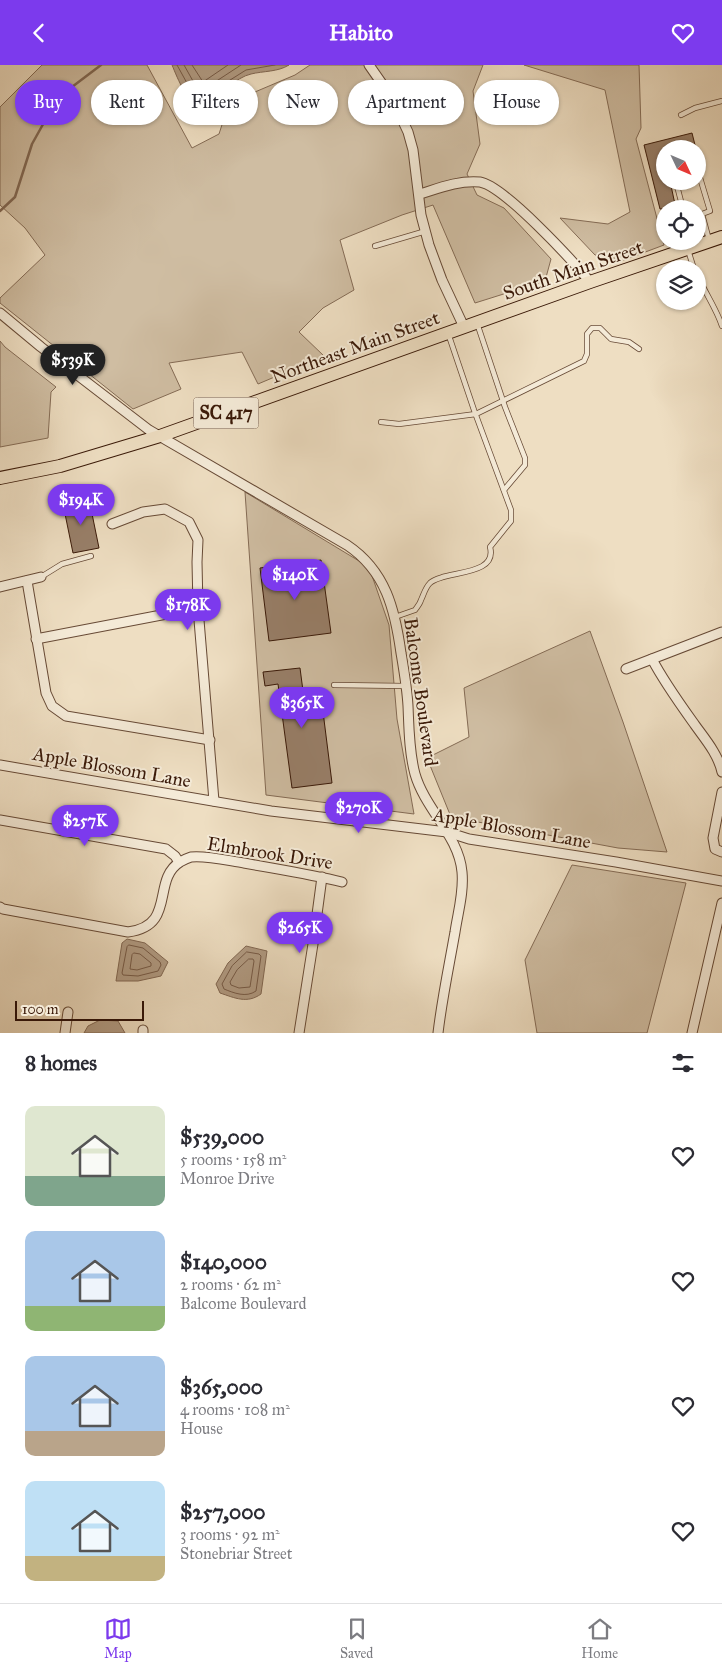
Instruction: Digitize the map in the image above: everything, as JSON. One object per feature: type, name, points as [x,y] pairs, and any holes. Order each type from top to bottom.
[{"type":"main road","name":"South Main Street","points":[[706,242],[722,237]]},
{"type":"main road","name":"South Main Street","points":[[464,327],[679,250]]},
{"type":"main road","name":"Northeast Main Street","points":[[0,478],[60,466],[160,436],[464,327]]},
{"type":"street","points":[[368,65],[392,98],[408,132],[420,194],[421,215],[442,279],[464,327]]},
{"type":"street","points":[[420,194],[448,185],[463,183],[480,183],[494,188],[534,223],[577,266],[590,282]]},
{"type":"street","name":"Balcome Boulevard","points":[[0,313],[149,430],[355,550],[369,563],[382,583],[395,617],[407,686],[411,751],[415,773],[426,801],[458,852],[462,867],[462,883],[438,1033]]},
{"type":"street","points":[[112,524],[143,512],[165,509],[189,522],[198,540],[198,608],[214,801]]},
{"type":"street","points":[[0,587],[41,577]]},
{"type":"street","points":[[27,581],[46,693],[52,706],[66,716],[210,740]]},
{"type":"street","points":[[36,639],[198,608]]},
{"type":"street","points":[[626,669],[722,632]]},
{"type":"street","points":[[652,659],[713,750],[722,771]]},
{"type":"street","name":"Apple Blossom Lane","points":[[0,765],[272,811],[447,832],[469,839],[722,881]]},
{"type":"street","points":[[722,792],[713,838],[715,849],[722,852]]},
{"type":"street","points":[[0,820],[166,849],[175,856],[179,863]]},
{"type":"street","name":"Elmbrook Drive","points":[[0,907],[128,932],[138,931],[148,926],[157,917],[172,871],[179,863],[191,857],[216,858],[342,882]]},
{"type":"street","points":[[299,1033],[322,877]]},
{"type":"street","points":[[692,1033],[718,943],[722,903]]},
{"type":"street","points":[[65,1033],[68,1012]]},
{"type":"lane","points":[[681,115],[722,101]]},
{"type":"lane","points":[[704,190],[710,211],[702,214],[710,241]]},
{"type":"lane","points":[[375,246],[426,231]]},
{"type":"lane","points":[[706,295],[717,312],[722,326]]},
{"type":"lane","points":[[477,323],[525,458],[525,465],[504,490]]},
{"type":"lane","points":[[381,422],[399,424],[476,414],[584,361],[587,354],[587,334],[592,328],[600,328],[611,339],[629,342],[638,349]]},
{"type":"lane","points":[[395,617],[415,610],[425,589],[431,582],[448,575],[458,575],[473,571],[489,560],[492,554],[490,547],[511,521],[511,510],[448,333]]},
{"type":"lane","points":[[41,577],[62,564],[91,556]]},
{"type":"lane","points":[[334,685],[407,686]]},
{"type":"shaded area","points":[[42,65],[147,65],[155,80],[91,80],[91,125],[163,125],[163,95],[173,113],[173,125],[180,125],[192,148],[219,134],[222,125],[258,125],[258,91],[268,86],[268,125],[338,125],[338,80],[283,80],[310,65],[483,65],[477,80],[474,80],[473,91],[474,125],[477,125],[480,144],[467,174],[477,195],[504,208],[551,259],[545,281],[475,303],[433,205],[402,215],[340,240],[354,290],[323,308],[299,332],[324,356],[258,384],[242,352],[169,363],[181,389],[133,409],[0,303],[0,298],[45,255],[25,228],[0,205],[0,107],[15,92],[15,125],[81,125],[81,80],[27,80]]},
{"type":"shaded area","points":[[524,65],[639,65],[641,128],[636,139],[656,215],[656,248],[624,260],[595,255],[560,218],[608,224],[630,212],[605,90]]},
{"type":"shaded area","points":[[0,341],[56,387],[51,392],[48,438],[0,447]]},
{"type":"shaded area","points":[[245,492],[369,567],[389,625],[397,719],[414,814],[266,795]]},
{"type":"shaded area","points":[[590,631],[667,852],[618,848],[451,817],[427,758],[469,737],[464,688]]},
{"type":"shaded area","points":[[572,865],[686,883],[647,1033],[537,1033],[525,960]]},
{"type":"water","points":[[172,65],[289,65],[245,76],[238,80],[178,80]]},
{"type":"water","points":[[127,939],[145,943],[168,962],[161,976],[138,981],[116,981],[122,943]]},
{"type":"water","points":[[246,946],[267,951],[261,994],[251,999],[246,999],[220,993],[216,984],[228,963]]},
{"type":"water","points":[[100,1020],[118,1021],[125,1033],[84,1033],[88,1026]]},
{"type":"building","points":[[692,133],[694,140],[664,140]]},
{"type":"building","points":[[656,142],[656,190],[672,190],[674,200],[658,200],[644,145]]},
{"type":"building","points":[[89,499],[99,548],[73,553],[63,504]]},
{"type":"building","points":[[321,560],[331,633],[269,641],[260,568]]},
{"type":"building","points":[[300,668],[303,691],[320,688],[332,783],[292,788],[278,684],[265,686],[263,672]]},
{"type":"waterway","points":[[0,211],[15,197],[32,144],[51,110],[64,93],[101,65]]}]
